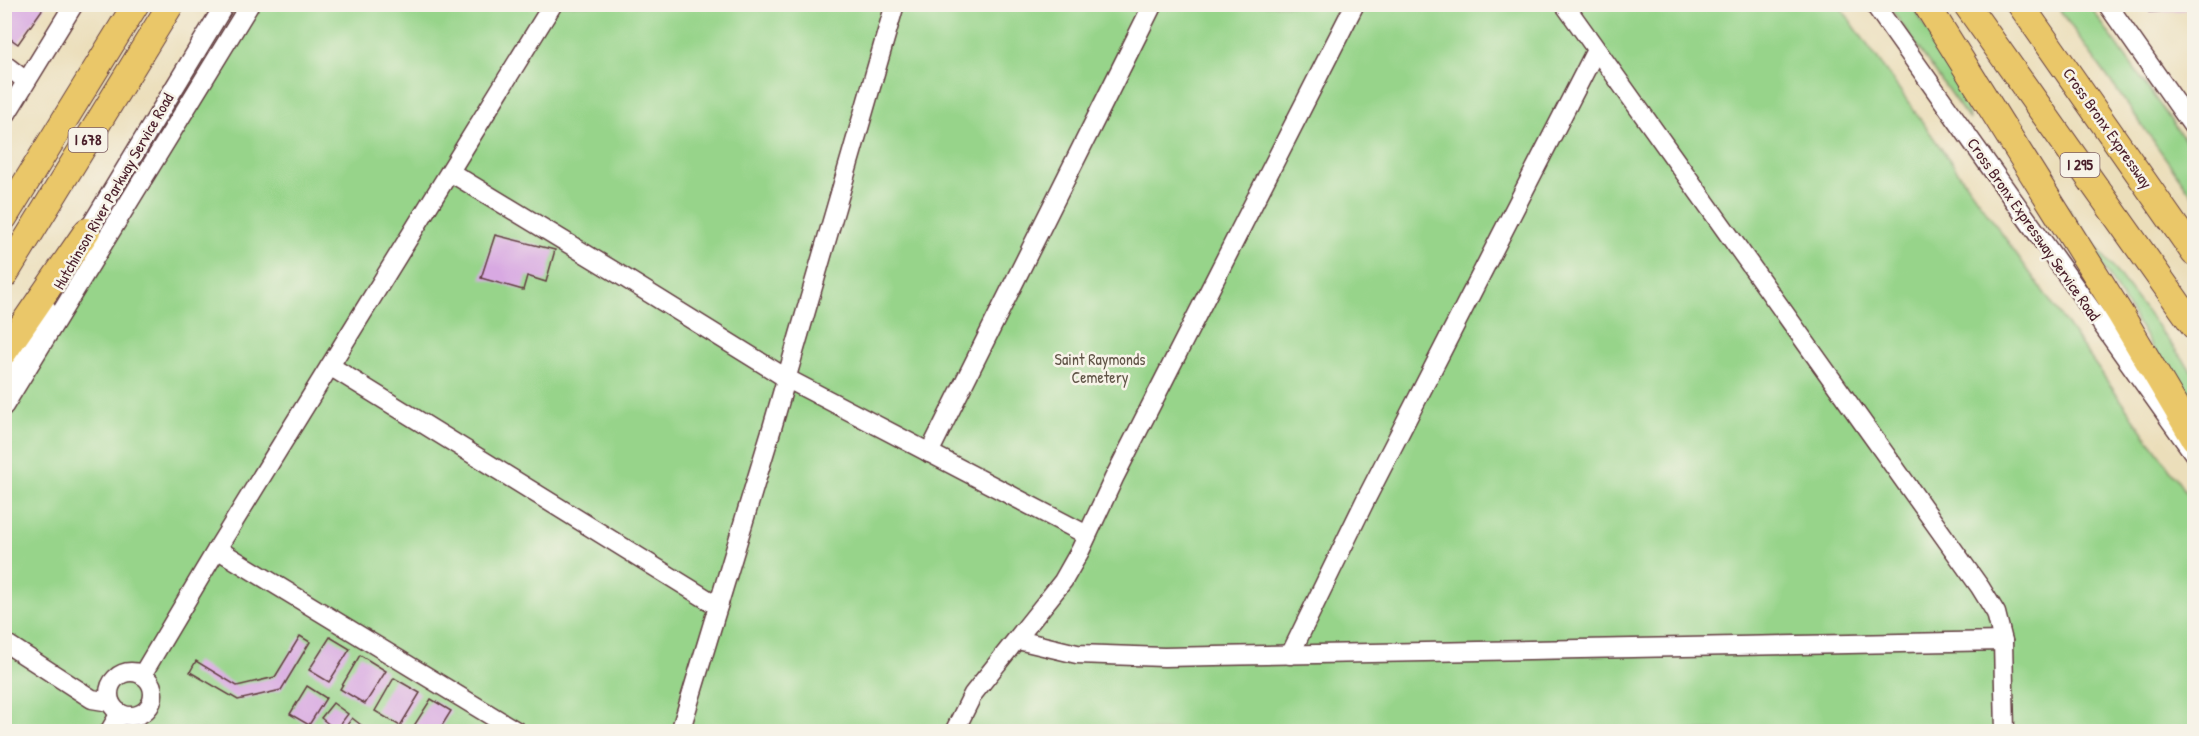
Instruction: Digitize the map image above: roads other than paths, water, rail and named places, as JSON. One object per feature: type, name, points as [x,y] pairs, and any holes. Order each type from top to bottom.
[{"type":"highway","name":"I 678","points":[[4,218],[136,4]]},
{"type":"highway","name":"I 678","points":[[4,276],[171,4]]},
{"type":"highway","points":[[1926,4],[2121,315],[2194,438]]},
{"type":"highway","name":"I 295","points":[[1966,4],[2194,326]]},
{"type":"highway","name":"Cross Bronx Expressway","points":[[2020,4],[2194,253]]},
{"type":"highway","points":[[2145,180],[2194,241]]},
{"type":"highway","points":[[4,352],[87,231]]},
{"type":"street","points":[[4,118],[74,4]]},
{"type":"street","name":"Hutchinson River Parkway Service Road","points":[[4,380],[29,340],[87,231],[225,4]]},
{"type":"street","points":[[4,406],[250,4]]},
{"type":"street","points":[[142,675],[217,549],[553,4]]},
{"type":"street","points":[[680,732],[895,4]]},
{"type":"street","points":[[928,453],[1153,4]]},
{"type":"street","points":[[954,732],[973,694],[1063,581],[1356,4]]},
{"type":"street","points":[[1564,4],[1980,587],[1996,613],[2003,641],[2005,732]]},
{"type":"street","name":"Cross Bronx Expressway Service Road","points":[[1874,4],[2194,454]]},
{"type":"street","points":[[2107,4],[2194,128]]},
{"type":"street","points":[[1290,655],[1366,500],[1596,50]]},
{"type":"street","points":[[4,64],[26,81]]},
{"type":"street","points":[[450,172],[786,378],[1088,535]]},
{"type":"street","points":[[330,366],[718,606]]},
{"type":"street","points":[[217,549],[519,732]]},
{"type":"street","points":[[1018,639],[1077,654],[1164,657],[2003,641]]},
{"type":"street","points":[[4,642],[92,699],[115,708],[126,716],[140,714],[153,699],[151,685],[142,675],[135,673],[120,675],[110,687],[115,708],[109,732]]},
{"type":"park label","name":"Saint Raymonds Cemetery","points":[[1100,368]]}]
